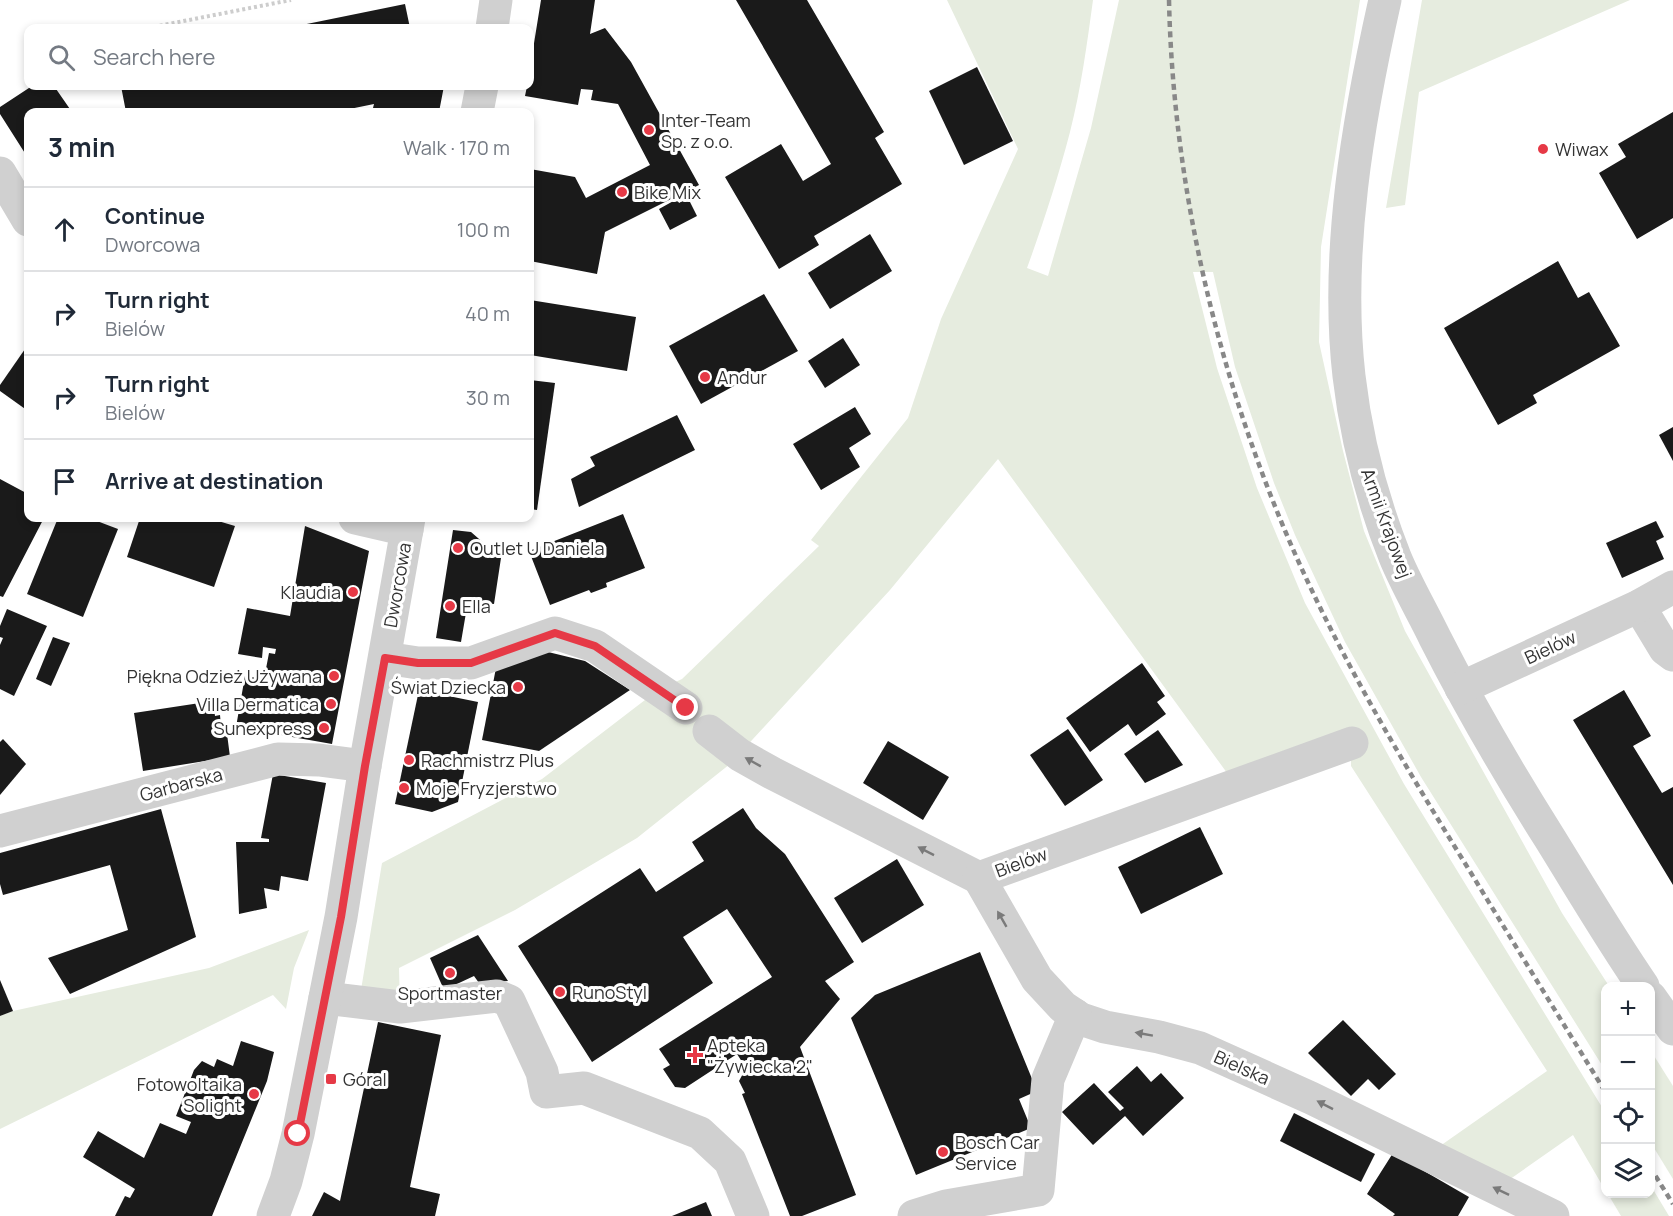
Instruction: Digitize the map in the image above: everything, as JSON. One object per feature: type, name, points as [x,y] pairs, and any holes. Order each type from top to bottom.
[{"type":"street","points":[[493,24],[496,0]]},
{"type":"street","name":"Armii Krajowej","points":[[1385,0],[1370,64],[1350,204],[1345,315],[1349,376],[1364,458],[1396,558],[1461,688],[1510,776],[1640,982]]},
{"type":"street","points":[[478,108],[481,90]]},
{"type":"street","points":[[0,173],[24,213]]},
{"type":"street","points":[[390,522],[408,524]]},
{"type":"street","name":"Dworcowa","points":[[273,1216],[286,1182],[298,1134],[341,917],[408,524]]},
{"type":"street","name":"Bielów","points":[[1461,688],[1639,606],[1673,587]]},
{"type":"street","points":[[1639,606],[1665,649],[1673,655]]},
{"type":"street","points":[[385,658],[418,663],[471,663],[555,633],[595,646],[686,708]]},
{"type":"street","name":"Bielów","points":[[709,731],[740,755],[772,773],[979,878],[1352,743]]},
{"type":"street","name":"Garbarska","points":[[0,831],[278,759],[319,760],[365,766]]},
{"type":"street","name":"Bielska","points":[[979,878],[1037,979],[1063,1007],[1075,1015],[1105,1027],[1159,1037],[1200,1048],[1311,1098],[1553,1216]]},
{"type":"street","points":[[325,998],[400,1007],[497,996],[509,1001],[542,1072],[546,1092],[584,1088],[700,1133],[730,1161],[753,1216]]},
{"type":"street","points":[[1655,1004],[1673,1029]]},
{"type":"street","points":[[914,1216],[946,1206],[1038,1190],[1048,1079],[1075,1015]]},
{"type":"path","points":[[168,24],[291,0]]},
{"type":"shaded area","points":[[947,0],[1093,0],[1081,83],[1070,132],[1027,268],[1048,276],[1091,128],[1119,0],[1360,0],[1321,247],[1319,342],[1343,451],[1364,531],[1405,631],[1562,913],[1606,982],[1601,982],[1601,1064],[1421,777],[1345,642],[1295,535],[1274,483],[1235,367],[1213,272],[1193,272],[1217,368],[1257,488],[1305,603],[1404,784],[1601,1105],[1601,1183],[1573,1135],[1506,1182],[1440,1146],[1547,1071],[1351,766],[1351,728],[1230,777],[998,459],[890,590],[730,764],[637,838],[515,910],[399,968],[400,1007],[359,1002],[382,863],[542,779],[658,690],[682,679],[819,546],[811,540],[908,418],[941,319],[1018,149]]},
{"type":"shaded area","points":[[1422,0],[1630,0],[1419,92],[1405,205],[1386,208]]},
{"type":"shaded area","points":[[309,930],[294,968],[286,1009],[273,995],[0,1129],[0,1016],[13,1011],[209,968]]},
{"type":"shaded area","points":[[1655,1057],[1673,1086],[1673,1179],[1655,1150]]},
{"type":"shaded area","points":[[1655,1193],[1669,1216],[1621,1216],[1610,1198],[1655,1198]]},
{"type":"building","points":[[541,0],[595,0],[590,34],[605,28],[631,62],[699,185],[605,232],[597,274],[534,262],[534,170],[575,177],[586,198],[650,165],[618,104],[591,100],[593,90],[581,89],[578,105],[525,96],[526,90],[534,90],[534,43]]},
{"type":"building","points":[[736,0],[807,0],[884,132],[875,138],[902,184],[814,236],[819,245],[779,269],[725,177],[781,144],[803,181],[831,164]]},
{"type":"building","points":[[405,4],[409,24],[307,24]]},
{"type":"building","points":[[977,67],[1013,141],[964,165],[929,91]]},
{"type":"building","points":[[26,90],[57,90],[69,108],[24,108],[24,152],[0,114],[0,107]]},
{"type":"building","points":[[122,90],[443,90],[440,108],[373,108],[374,104],[354,108],[125,108]]},
{"type":"building","points":[[1673,112],[1673,218],[1637,239],[1599,173],[1626,157],[1618,144]]},
{"type":"building","points":[[688,198],[697,216],[670,230],[659,209],[677,199],[679,203]]},
{"type":"building","points":[[870,234],[892,271],[830,309],[808,273]]},
{"type":"building","points":[[1558,261],[1578,298],[1589,292],[1620,346],[1533,395],[1537,403],[1498,425],[1444,328]]},
{"type":"building","points":[[764,294],[798,351],[701,404],[669,346]]},
{"type":"building","points":[[534,301],[636,317],[627,371],[534,356]]},
{"type":"building","points":[[843,338],[860,365],[825,388],[808,361]]},
{"type":"building","points":[[24,350],[24,408],[0,391],[0,385]]},
{"type":"building","points":[[534,380],[555,383],[537,510],[534,510]]},
{"type":"building","points":[[855,407],[871,434],[849,448],[860,467],[821,490],[793,444]]},
{"type":"building","points":[[677,415],[695,450],[579,507],[571,479],[595,466],[590,457]]},
{"type":"building","points":[[1673,427],[1673,461],[1659,435]]},
{"type":"building","points":[[0,479],[24,492],[24,522],[42,522],[3,597],[0,596]]},
{"type":"building","points":[[623,514],[645,568],[606,583],[607,587],[591,593],[589,590],[550,605],[529,551]]},
{"type":"building","points":[[1656,521],[1664,537],[1656,541],[1664,559],[1622,578],[1606,543]]},
{"type":"building","points":[[56,522],[100,522],[118,529],[83,617],[27,594]]},
{"type":"building","points":[[139,522],[222,522],[235,526],[214,587],[127,557]]},
{"type":"building","points":[[305,526],[369,551],[332,744],[236,727],[245,676],[264,679],[269,653],[275,654],[276,649],[263,647],[262,658],[238,654],[247,608],[290,616]]},
{"type":"building","points":[[453,530],[471,532],[501,558],[494,604],[468,601],[461,642],[436,638]]},
{"type":"building","points":[[7,609],[47,626],[14,696],[0,689],[0,645],[3,638],[0,637],[0,626]]},
{"type":"building","points":[[53,637],[70,643],[51,686],[36,679]]},
{"type":"building","points":[[548,652],[585,661],[630,690],[539,751],[482,740],[496,668]]},
{"type":"building","points":[[1142,663],[1165,696],[1157,702],[1166,714],[1136,736],[1128,724],[1090,752],[1066,718]]},
{"type":"building","points":[[419,690],[478,702],[458,802],[432,812],[395,804]]},
{"type":"building","points":[[1624,690],[1651,736],[1633,746],[1662,793],[1673,787],[1673,885],[1573,720]]},
{"type":"building","points":[[213,701],[215,716],[220,715],[221,726],[226,726],[230,757],[143,771],[134,713]]},
{"type":"building","points":[[1068,729],[1103,780],[1065,806],[1030,755]]},
{"type":"building","points":[[1158,730],[1183,765],[1145,783],[1124,754]]},
{"type":"building","points":[[3,739],[26,764],[0,795],[0,742]]},
{"type":"building","points":[[888,741],[949,777],[923,820],[863,783]]},
{"type":"building","points":[[273,774],[326,783],[308,881],[281,876],[279,891],[264,888],[267,908],[239,914],[236,842],[269,842],[269,839],[261,838]]},
{"type":"building","points":[[743,808],[756,828],[785,854],[854,962],[825,981],[840,999],[800,1047],[856,1195],[802,1216],[790,1216],[742,1094],[745,1093],[739,1081],[746,1068],[737,1054],[685,1088],[675,1087],[663,1069],[670,1065],[659,1049],[772,977],[727,909],[683,937],[713,983],[592,1062],[518,946],[640,868],[656,892],[704,861],[692,842]]},
{"type":"building","points":[[161,809],[196,937],[70,994],[48,958],[128,930],[110,865],[3,895],[0,884],[0,853]]},
{"type":"building","points":[[1200,827],[1223,874],[1141,914],[1118,867]]},
{"type":"building","points":[[897,859],[924,905],[862,943],[834,898]]},
{"type":"building","points":[[478,935],[508,981],[479,983],[474,976],[444,990],[430,958]]},
{"type":"building","points":[[980,952],[1037,1091],[1019,1099],[1031,1128],[916,1175],[851,1018],[875,995]]},
{"type":"building","points":[[0,980],[13,1011],[0,1016]]},
{"type":"building","points":[[1343,1020],[1396,1074],[1379,1090],[1368,1079],[1351,1096],[1308,1053]]},
{"type":"building","points":[[378,1022],[441,1035],[410,1187],[440,1194],[435,1216],[312,1216],[324,1192],[340,1201]]},
{"type":"building","points":[[241,1041],[274,1052],[267,1081],[212,1216],[115,1216],[125,1196],[130,1198],[135,1189],[83,1157],[98,1131],[144,1158],[160,1123],[186,1134],[191,1122],[176,1116],[194,1070],[202,1061],[214,1067],[217,1059],[233,1066]]},
{"type":"building","points":[[1137,1066],[1151,1082],[1161,1073],[1184,1098],[1143,1136],[1125,1116],[1093,1145],[1062,1112],[1094,1083],[1120,1111],[1124,1108],[1108,1092]]},
{"type":"building","points":[[1294,1113],[1375,1154],[1361,1182],[1280,1141]]},
{"type":"building","points":[[1393,1153],[1469,1197],[1458,1216],[1393,1216],[1395,1214],[1367,1194]]},
{"type":"building","points":[[706,1202],[712,1216],[672,1216]]},
{"type":"railway","points":[[1169,0],[1172,70],[1180,140],[1190,210],[1204,280],[1242,416],[1266,482],[1311,589],[1353,673],[1447,834],[1604,1090]]},
{"type":"railway","points":[[1655,1175],[1673,1204]]},
{"type":"place","name":"Inter-Team Sp. z o.o.","points":[[649,130]]},
{"type":"place","name":"Wiwax","points":[[1543,149]]},
{"type":"place","name":"Bike Mix","points":[[622,192]]},
{"type":"place","name":"Andur","points":[[705,377]]},
{"type":"place","name":"Outlet U Daniela","points":[[458,548]]},
{"type":"place","name":"Klaudia","points":[[353,592]]},
{"type":"place","name":"Ella","points":[[450,606]]},
{"type":"place","name":"Piękna Odzież Używana","points":[[334,676]]},
{"type":"place","name":"Świat Dziecka","points":[[518,687]]},
{"type":"place","name":"Villa Dermatica","points":[[331,704]]},
{"type":"place","name":"Sunexpress","points":[[324,728]]},
{"type":"place","name":"Rachmistrz Plus","points":[[409,760]]},
{"type":"place","name":"Moje Fryzjerstwo","points":[[404,788]]},
{"type":"place","name":"Sportmaster","points":[[450,973]]},
{"type":"place","name":"RunoStyl","points":[[560,992]]},
{"type":"place","name":"Apteka \"Żywiecka 2\"","points":[[695,1055]]},
{"type":"place","name":"Góral","points":[[331,1079]]},
{"type":"place","name":"Fotowoltaika Solight","points":[[254,1094]]},
{"type":"place","name":"Bosch Car Service","points":[[943,1152]]},
{"type":"route","points":[[298,1134],[341,917],[385,658],[418,663],[471,663],[555,633],[595,646],[686,708]]}]
